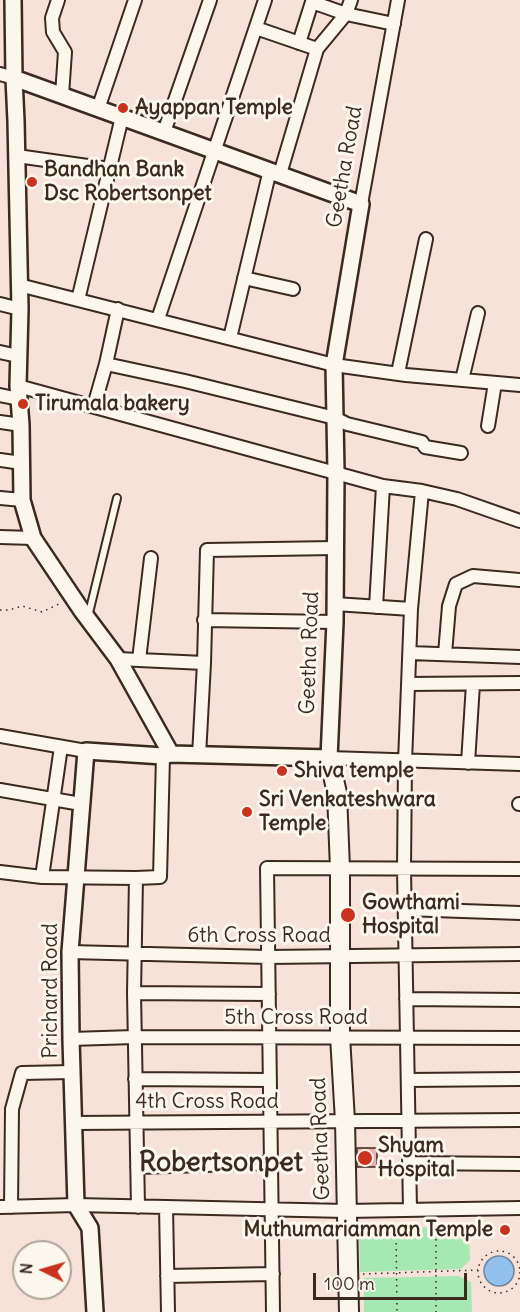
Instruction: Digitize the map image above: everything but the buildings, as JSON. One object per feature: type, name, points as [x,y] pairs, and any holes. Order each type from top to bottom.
[{"type":"main road","name":"Geetha Road","points":[[329,758],[336,793],[340,869],[340,1036],[345,1121],[349,1312]]},
{"type":"street","points":[[0,872],[42,877],[160,877],[167,755],[118,659],[33,538],[22,500],[18,356],[20,309],[17,156],[7,76],[13,0]]},
{"type":"street","points":[[58,0],[52,18],[53,32],[65,52],[62,95]]},
{"type":"street","points":[[98,109],[135,0]]},
{"type":"street","points":[[164,132],[210,0]]},
{"type":"street","points":[[158,319],[265,0]]},
{"type":"street","points":[[230,338],[244,278],[275,172],[317,50],[346,14],[351,0]]},
{"type":"street","name":"Geetha Road","points":[[329,758],[335,622],[334,365],[398,0]]},
{"type":"street","points":[[299,43],[313,1],[346,14],[394,24]]},
{"type":"street","points":[[256,28],[317,50]]},
{"type":"street","points":[[7,76],[361,204]]},
{"type":"street","points":[[78,300],[122,117]]},
{"type":"street","points":[[17,156],[110,169]]},
{"type":"street","points":[[398,373],[426,239]]},
{"type":"street","points":[[244,278],[293,289]]},
{"type":"street","points":[[19,285],[334,365],[520,385]]},
{"type":"street","points":[[0,304],[20,309]]},
{"type":"street","points":[[94,406],[118,309]]},
{"type":"street","points":[[462,380],[478,313]]},
{"type":"street","points":[[0,352],[18,356]]},
{"type":"street","points":[[106,364],[335,418],[347,424],[422,442],[425,447],[461,453]]},
{"type":"street","points":[[488,426],[495,383]]},
{"type":"street","points":[[0,395],[19,393],[94,406],[383,486],[423,491],[482,506],[520,521]]},
{"type":"street","points":[[0,422],[21,425]]},
{"type":"street","points":[[0,460],[22,463]]},
{"type":"street","points":[[376,607],[383,486]]},
{"type":"street","points":[[410,1210],[404,869],[405,762],[411,609],[423,491]]},
{"type":"street","points":[[0,498],[22,500]]},
{"type":"street","points":[[0,537],[33,538]]},
{"type":"street","points":[[200,756],[207,550],[335,548]]},
{"type":"street","points":[[139,660],[151,558]]},
{"type":"street","points":[[445,654],[449,606],[456,584],[473,576],[520,580]]},
{"type":"street","points":[[335,604],[411,609]]},
{"type":"street","points":[[204,620],[335,622]]},
{"type":"street","points":[[410,653],[520,657]]},
{"type":"street","points":[[118,659],[204,663]]},
{"type":"street","points":[[409,684],[520,683]]},
{"type":"street","points":[[468,763],[473,684]]},
{"type":"street","points":[[0,736],[86,751],[520,764]]},
{"type":"street","points":[[42,877],[61,747]]},
{"type":"street","name":"Prichard Road","points":[[86,751],[70,952],[71,1039],[76,1205],[90,1228],[95,1312]]},
{"type":"street","points":[[0,790],[81,804]]},
{"type":"street","points":[[273,1312],[267,868],[520,869]]},
{"type":"street","points":[[136,878],[134,1037],[138,1207]]},
{"type":"street","points":[[405,909],[520,913]]},
{"type":"street","name":"6th Cross Road","points":[[70,952],[268,957],[520,954]]},
{"type":"street","points":[[134,993],[269,994]]},
{"type":"street","points":[[406,999],[520,1000]]},
{"type":"street","name":"5th Cross Road","points":[[71,1039],[340,1036],[520,1038]]},
{"type":"street","points":[[72,1072],[22,1073],[12,1108],[6,1207],[76,1205],[346,1211],[520,1208]]},
{"type":"street","points":[[135,1079],[270,1080]]},
{"type":"street","points":[[408,1080],[520,1079]]},
{"type":"street","name":"4th Cross Road","points":[[74,1123],[520,1120]]},
{"type":"street","points":[[137,1167],[271,1163]]},
{"type":"street","points":[[409,1163],[520,1164]]},
{"type":"street","points":[[166,1207],[168,1312]]},
{"type":"street","points":[[167,1276],[273,1274]]},
{"type":"lane","points":[[88,618],[117,498]]},
{"type":"path","points":[[0,610],[22,606],[42,612],[62,603]]},
{"type":"path","points":[[436,1227],[436,1312]]},
{"type":"path","points":[[396,1231],[397,1312]]},
{"type":"path","points":[[500,1251],[511,1254],[518,1263],[519,1274],[516,1284],[507,1291],[496,1293],[486,1289],[479,1281],[478,1270],[481,1260],[490,1253],[500,1251]]},
{"type":"path","points":[[357,1274],[478,1270]]},
{"type":"green space","points":[[469,1226],[470,1260],[461,1269],[360,1272],[359,1229]]},
{"type":"green space","points":[[459,1276],[471,1282],[472,1312],[364,1312],[364,1278]]},
{"type":"water","points":[[499,1256],[510,1260],[514,1271],[510,1282],[499,1286],[488,1282],[484,1271],[488,1260]]},
{"type":"place","name":"Ayappan Temple","points":[[123,108]]},
{"type":"place","name":"Bandhan Bank Dsc Robertsonpet","points":[[32,182]]},
{"type":"place","name":"Tirumala bakery","points":[[23,404]]},
{"type":"place","name":"Shiva temple","points":[[282,771]]},
{"type":"place","name":"Sri Venkateshwara Temple","points":[[247,812]]},
{"type":"place","name":"Gowthami Hospital","points":[[348,915]]},
{"type":"place","name":"Shyam Hospital","points":[[365,1158]]},
{"type":"place","name":"Muthumariamman Temple","points":[[505,1230]]},
{"type":"district","name":"Robertsonpet","points":[[221,1163]]}]
